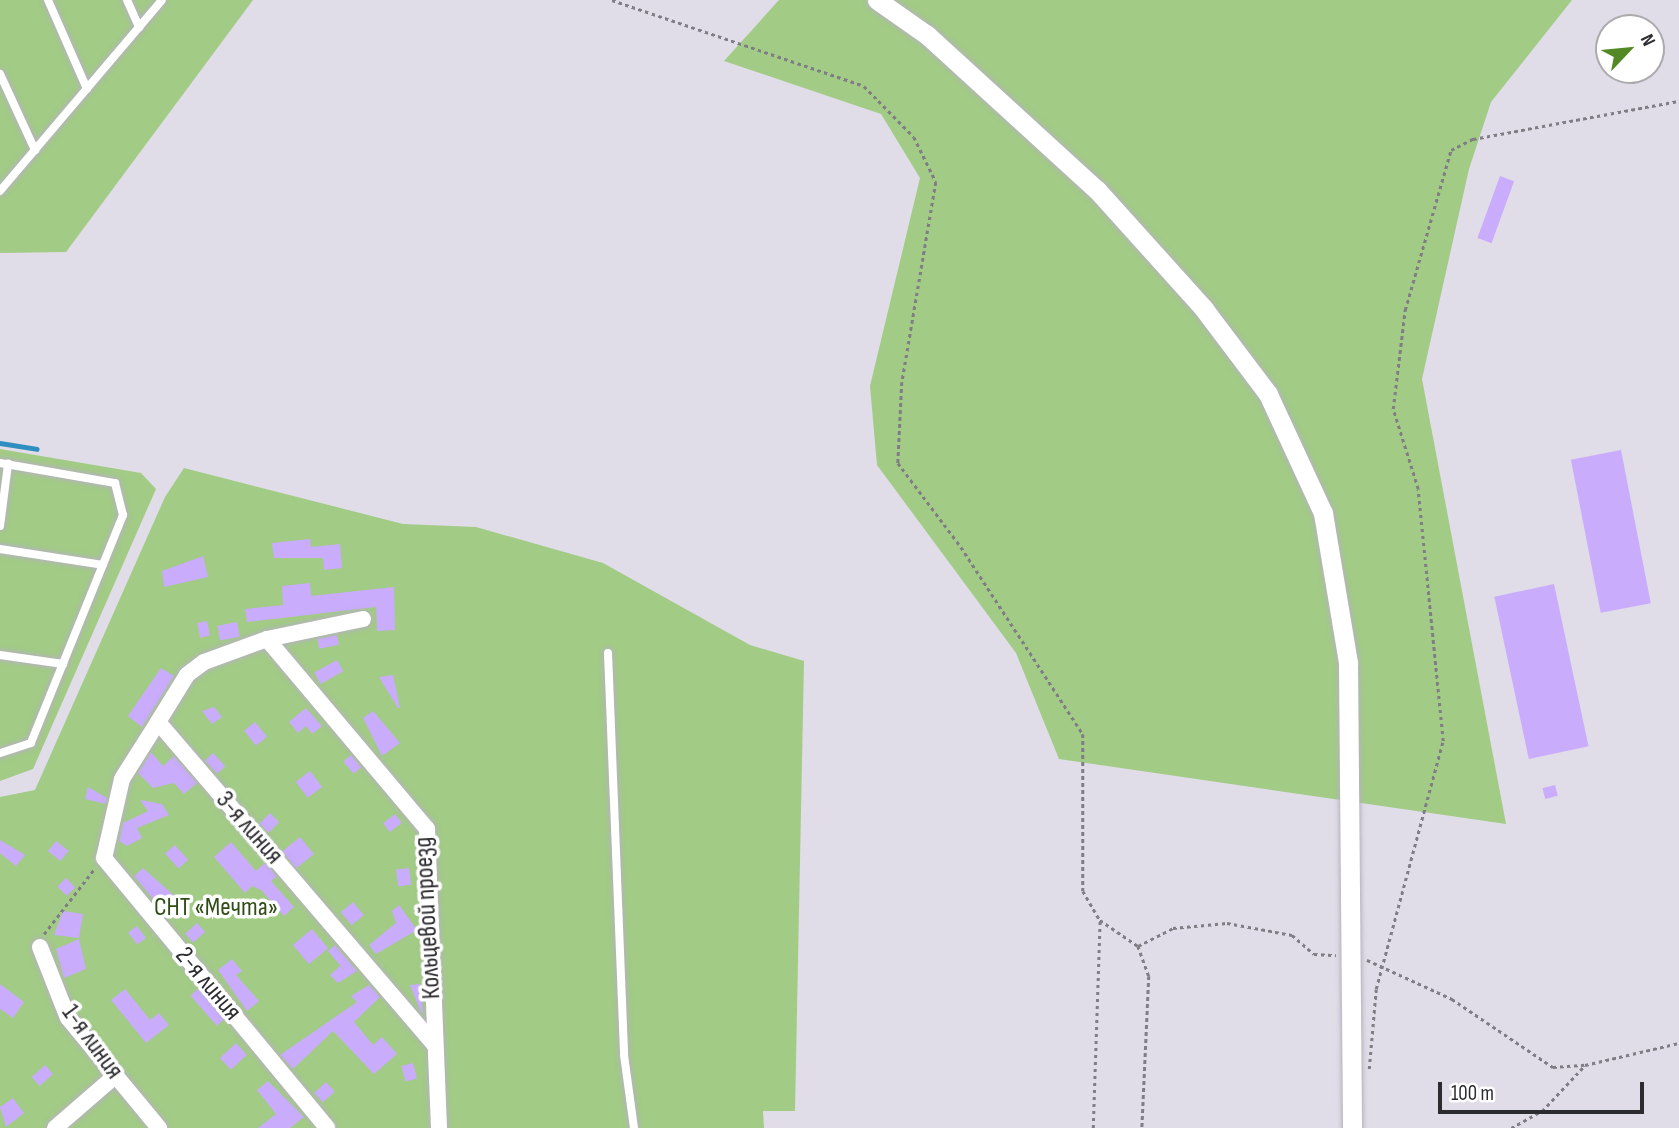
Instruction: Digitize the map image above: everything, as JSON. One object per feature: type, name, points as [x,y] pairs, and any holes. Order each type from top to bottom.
[{"type":"street","points":[[877,0],[927,35],[1097,190],[1204,309],[1268,394],[1323,513],[1348,663],[1346,955],[1352,1128]]},
{"type":"street","points":[[104,858],[122,779],[187,675],[204,662],[267,639],[363,619]]},
{"type":"street","name":"Кольцевой проезд","points":[[267,639],[427,829],[439,1128]]},
{"type":"street","name":"3-я линия","points":[[158,722],[434,1044]]},
{"type":"street","name":"2-я линия","points":[[104,858],[327,1128]]},
{"type":"street","name":"1-я линия","points":[[40,947],[68,1018],[159,1128]]},
{"type":"street","points":[[55,1128],[115,1076]]},
{"type":"lane","points":[[48,0],[87,89]]},
{"type":"lane","points":[[127,0],[139,27]]},
{"type":"lane","points":[[0,191],[162,0]]},
{"type":"lane","points":[[0,74],[35,150]]},
{"type":"lane","points":[[0,526],[4,464],[115,483],[123,515],[31,743],[0,752]]},
{"type":"lane","points":[[0,549],[103,565]]},
{"type":"lane","points":[[608,653],[624,1055],[634,1128]]},
{"type":"lane","points":[[0,655],[62,664]]},
{"type":"path","points":[[612,0],[864,86],[914,137],[936,182],[902,382],[898,463],[961,547],[1083,734],[1083,891],[1100,920],[1138,946],[1150,976],[1143,1128]]},
{"type":"path","points":[[1369,1083],[1384,967],[1443,741],[1418,489],[1393,409],[1405,310],[1451,150],[1473,139],[1679,101]]},
{"type":"path","points":[[40,947],[54,914],[104,858]]},
{"type":"path","points":[[1093,1128],[1100,920]]},
{"type":"path","points":[[1138,946],[1173,928],[1227,923],[1292,935],[1314,954],[1346,955],[1384,967],[1452,999],[1553,1068],[1586,1065],[1679,1043]]},
{"type":"path","points":[[1511,1128],[1542,1111],[1586,1065]]},
{"type":"green space","points":[[0,0],[253,0],[66,252],[0,253]]},
{"type":"green space","points":[[779,0],[1572,0],[1491,102],[1469,169],[1422,379],[1506,824],[1059,759],[1016,653],[877,465],[870,386],[920,178],[881,114],[724,61]]},
{"type":"green space","points":[[0,449],[141,473],[156,489],[33,769],[0,781]]},
{"type":"green space","name":"СНТ «Мечта»","points":[[184,468],[403,524],[476,527],[603,563],[750,645],[804,661],[795,1111],[763,1111],[764,1128],[0,1128],[0,797],[35,790],[165,497]]},
{"type":"building","points":[[1500,176],[1514,181],[1492,243],[1477,238]]},
{"type":"building","points":[[1621,450],[1651,603],[1601,613],[1571,460]]},
{"type":"building","points":[[310,539],[311,547],[340,544],[342,568],[324,570],[323,558],[274,558],[272,543]]},
{"type":"building","points":[[203,556],[208,577],[164,587],[162,571]]},
{"type":"building","points":[[310,583],[311,596],[394,587],[395,630],[377,631],[376,607],[247,622],[245,609],[283,605],[282,586]]},
{"type":"building","points":[[1554,584],[1589,746],[1529,759],[1494,597]]},
{"type":"building","points":[[207,621],[210,636],[200,638],[197,623]]},
{"type":"building","points":[[237,622],[240,637],[220,641],[217,626]]},
{"type":"building","points":[[337,635],[339,645],[319,649],[317,639]]},
{"type":"building","points":[[337,660],[343,671],[321,684],[314,673]]},
{"type":"building","points":[[161,668],[174,676],[142,727],[128,716]]},
{"type":"building","points":[[393,675],[400,708],[379,677]]},
{"type":"building","points":[[214,707],[222,717],[212,724],[202,711]]},
{"type":"building","points":[[306,708],[322,726],[312,734],[306,726],[298,733],[289,722]]},
{"type":"building","points":[[373,711],[400,743],[382,756],[363,718]]},
{"type":"building","points":[[255,722],[267,737],[256,746],[244,731]]},
{"type":"building","points":[[151,752],[163,766],[174,756],[197,783],[184,794],[174,783],[153,788],[138,773]]},
{"type":"building","points":[[213,753],[225,766],[217,774],[205,761]]},
{"type":"building","points":[[351,755],[361,767],[354,774],[343,761]]},
{"type":"building","points":[[310,771],[322,787],[308,798],[296,782]]},
{"type":"building","points":[[1555,785],[1558,796],[1545,799],[1542,788]]},
{"type":"building","points":[[88,787],[107,798],[106,804],[85,799]]},
{"type":"building","points":[[140,800],[162,804],[169,815],[137,828],[142,838],[127,846],[119,841],[123,823],[148,811]]},
{"type":"building","points":[[270,813],[279,822],[269,833],[259,824]]},
{"type":"building","points":[[395,814],[402,823],[390,832],[383,823]]},
{"type":"building","points":[[300,837],[314,854],[296,869],[282,851]]},
{"type":"building","points":[[0,840],[25,855],[16,866],[0,853]]},
{"type":"building","points":[[56,841],[69,851],[61,861],[48,851]]},
{"type":"building","points":[[231,842],[256,871],[265,863],[277,876],[271,881],[294,907],[284,916],[261,890],[252,886],[245,893],[214,857]]},
{"type":"building","points":[[175,845],[188,860],[178,869],[165,854]]},
{"type":"building","points":[[143,868],[178,899],[163,911],[134,876]]},
{"type":"building","points":[[409,868],[411,885],[398,886],[396,870]]},
{"type":"building","points":[[66,878],[75,887],[67,896],[58,886]]},
{"type":"building","points":[[353,902],[364,915],[352,925],[341,912]]},
{"type":"building","points":[[399,905],[417,930],[376,954],[369,945],[396,923],[392,911]]},
{"type":"building","points":[[63,911],[83,914],[79,938],[54,935]]},
{"type":"building","points":[[197,923],[205,932],[193,943],[185,934]]},
{"type":"building","points":[[137,926],[146,938],[137,945],[128,933]]},
{"type":"building","points":[[312,929],[328,948],[309,964],[293,945]]},
{"type":"building","points":[[79,939],[86,969],[64,978],[56,949]]},
{"type":"building","points":[[335,945],[357,971],[338,983],[330,975],[340,966],[344,970],[328,951]]},
{"type":"building","points":[[232,959],[242,971],[236,975],[259,1001],[247,1011],[218,970]]},
{"type":"building","points":[[0,984],[24,1002],[13,1018],[0,1009]]},
{"type":"building","points":[[420,984],[423,1012],[421,1013],[410,985]]},
{"type":"building","points":[[369,985],[380,997],[354,1022],[373,1045],[382,1037],[397,1054],[374,1074],[333,1031],[293,1069],[280,1055],[357,1002],[351,996]]},
{"type":"building","points":[[125,989],[150,1020],[159,1013],[169,1025],[146,1043],[111,1000]]},
{"type":"building","points":[[198,989],[224,1019],[217,1026],[190,996]]},
{"type":"building","points":[[236,1043],[247,1055],[231,1070],[220,1058]]},
{"type":"building","points":[[413,1063],[417,1078],[406,1082],[401,1066]]},
{"type":"building","points":[[45,1065],[53,1074],[40,1086],[32,1077]]},
{"type":"building","points":[[268,1081],[304,1117],[290,1128],[258,1128],[276,1114],[257,1090]]},
{"type":"building","points":[[326,1082],[335,1092],[323,1102],[314,1093]]},
{"type":"building","points":[[13,1098],[24,1113],[6,1127],[0,1107]]},
{"type":"waterway","points":[[0,443],[37,449]]}]
